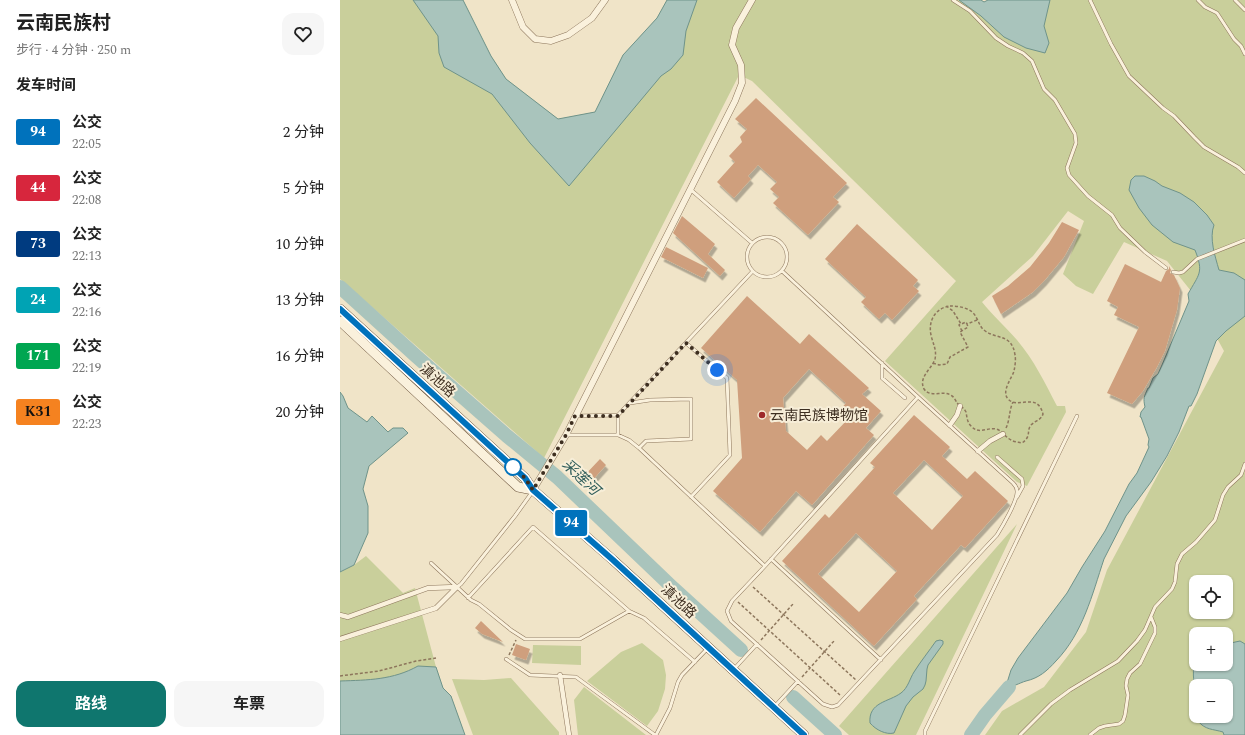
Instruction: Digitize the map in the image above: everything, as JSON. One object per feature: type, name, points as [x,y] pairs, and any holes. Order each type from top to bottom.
[{"type":"main road","name":"滇池路","points":[[340,309],[525,478],[533,490],[613,560],[801,734]]},
{"type":"main road","name":"滇池路","points":[[340,321],[518,487],[533,490]]},
{"type":"street","points":[[512,0],[523,27],[535,39],[551,41],[568,35],[592,18],[605,0]]},
{"type":"street","points":[[533,490],[566,435],[735,101],[742,83],[741,65],[732,45],[736,28],[752,0]]},
{"type":"street","points":[[950,425],[957,415],[960,406]]},
{"type":"street","points":[[978,451],[990,441],[1003,434]]},
{"type":"street","points":[[340,615],[348,617],[428,588],[457,587]]},
{"type":"street","points":[[340,639],[436,608],[457,587]]},
{"type":"street","points":[[560,675],[569,735]]},
{"type":"lane","points":[[953,0],[970,11],[996,38],[1023,53],[1032,62],[1044,89],[1055,100],[1075,134],[1076,143],[1068,168],[1069,175],[1088,196],[1112,215],[1120,228],[1145,252],[1166,268]]},
{"type":"lane","points":[[1090,0],[1130,76],[1163,108],[1174,116],[1204,147],[1238,167],[1245,173]]},
{"type":"lane","points":[[1198,0],[1205,7],[1217,13],[1245,54]]},
{"type":"lane","points":[[1235,0],[1245,10]]},
{"type":"lane","points":[[690,189],[752,243]]},
{"type":"lane","points":[[764,237],[771,237],[778,240],[786,251],[787,258],[782,272],[770,278],[764,278],[752,272],[746,261],[746,255],[752,243],[757,239],[764,237]]},
{"type":"lane","points":[[1173,272],[1183,272],[1197,259],[1245,240]]},
{"type":"lane","points":[[618,435],[618,416],[752,272]]},
{"type":"lane","points":[[782,272],[1013,483],[1017,491],[1016,499]]},
{"type":"lane","points":[[686,343],[727,378],[730,447],[730,454],[691,497]]},
{"type":"lane","points":[[882,363],[882,378],[905,398]]},
{"type":"lane","points":[[918,397],[734,598],[728,607],[728,616],[731,621],[823,704],[835,707],[845,699],[997,535],[1023,486],[1022,480],[997,458]]},
{"type":"lane","points":[[630,403],[650,400],[691,399],[691,439],[646,441],[639,448]]},
{"type":"lane","points":[[575,416],[618,416]]},
{"type":"lane","points":[[925,735],[925,731],[1077,416]]},
{"type":"lane","points":[[566,435],[618,435],[629,440],[764,566]]},
{"type":"lane","points":[[1020,735],[1051,704],[1070,690],[1118,661],[1137,641],[1145,630],[1155,607],[1172,589],[1175,582],[1177,564],[1182,554],[1196,542],[1215,520],[1223,495],[1228,487],[1240,475],[1245,464]]},
{"type":"lane","points":[[457,587],[515,516],[533,490]]},
{"type":"lane","points":[[468,598],[532,528],[629,611],[644,618],[695,662]]},
{"type":"lane","points":[[771,559],[881,660]]},
{"type":"lane","points":[[430,563],[468,598],[479,604],[511,630],[525,639],[580,639],[629,611]]},
{"type":"lane","points":[[1090,735],[1099,728],[1119,724],[1123,721],[1128,695],[1126,686],[1127,678],[1130,673],[1140,664],[1155,633],[1155,627],[1151,617]]},
{"type":"lane","points":[[733,671],[757,644]]},
{"type":"lane","points":[[506,659],[530,675],[560,675],[576,677],[655,735],[670,708],[678,682],[682,675],[708,648]]},
{"type":"lane","points":[[774,708],[798,681]]},
{"type":"path","points":[[933,363],[939,365],[947,364],[950,357],[968,347],[960,332],[962,331],[959,325],[961,324],[954,311],[946,306]]},
{"type":"path","points":[[946,306],[958,306],[966,308],[973,313],[977,320],[980,327],[1004,338],[1013,348],[1015,364],[1014,372],[1006,391],[1008,399],[1013,402],[1034,402],[1040,407],[1043,414],[1042,418],[1031,425],[1029,428],[1028,437],[1022,443],[1010,440],[998,430],[994,429],[979,431],[972,427],[967,421],[964,409],[952,396],[945,392],[932,394],[927,392],[924,388],[922,381],[935,359],[936,350],[930,328],[936,313],[946,306]]},
{"type":"path","points":[[961,324],[966,322],[967,324],[977,320]]},
{"type":"path","points":[[962,331],[968,327],[967,324]]},
{"type":"path","points":[[1008,423],[1013,402]]},
{"type":"path","points":[[749,583],[859,683]]},
{"type":"path","points":[[734,598],[845,699]]},
{"type":"path","points":[[757,644],[793,604]]},
{"type":"path","points":[[506,659],[518,635]]},
{"type":"path","points":[[798,681],[834,641]]},
{"type":"path","points":[[340,676],[379,671],[436,658]]},
{"type":"green space","points":[[340,0],[463,0],[491,56],[506,79],[558,119],[595,112],[623,55],[657,18],[667,0],[981,0],[984,2],[988,0],[1245,0],[1245,735],[985,735],[1002,711],[1044,687],[1086,632],[1107,570],[1224,351],[1191,291],[1167,261],[1124,242],[1093,294],[1076,286],[1063,274],[1084,221],[1068,211],[1033,256],[982,302],[1013,335],[1029,356],[1057,406],[1065,406],[1066,412],[1027,486],[1017,482],[885,361],[956,281],[752,81],[739,75],[544,458],[340,279]]},
{"type":"green space","points":[[1017,524],[916,735],[849,735],[839,726]]},
{"type":"green space","points":[[366,556],[403,593],[415,588],[443,688],[451,696],[465,735],[340,735],[340,572],[354,565]]},
{"type":"green space","points":[[642,643],[663,660],[666,675],[665,689],[658,711],[647,726],[587,681],[621,652]]},
{"type":"green space","points":[[533,645],[581,646],[581,665],[532,663]]},
{"type":"green space","points":[[511,678],[559,732],[559,735],[473,735],[452,679],[484,680]]},
{"type":"green space","points":[[584,687],[646,735],[578,735],[574,700]]},
{"type":"water","points":[[413,0],[463,0],[491,56],[506,79],[558,119],[595,112],[623,55],[657,18],[667,0],[697,0],[686,31],[683,55],[671,69],[661,76],[569,186],[530,143],[492,94],[444,67],[439,53],[438,36]]},
{"type":"water","points":[[959,0],[981,0],[984,2],[988,0],[1050,0],[1044,26],[1049,43],[1045,53],[1026,48],[1004,37],[981,16]]},
{"type":"water","points":[[1135,176],[1144,176],[1162,186],[1180,193],[1194,202],[1207,215],[1214,225],[1212,241],[1219,270],[1234,273],[1245,280],[1245,316],[1216,341],[1197,394],[1191,406],[1189,406],[1179,432],[1167,456],[1151,482],[1126,516],[1104,559],[1086,613],[1073,638],[1056,661],[1042,674],[1016,685],[1006,686],[1011,670],[1018,658],[1067,593],[1105,531],[1129,484],[1137,473],[1149,447],[1149,439],[1140,417],[1141,412],[1145,407],[1144,399],[1153,378],[1158,374],[1162,365],[1189,301],[1188,294],[1199,273],[1200,269],[1195,250],[1173,242],[1152,225],[1139,208],[1129,190],[1131,180]]},
{"type":"water","points":[[340,392],[348,408],[367,422],[372,416],[388,432],[393,428],[403,428],[408,433],[369,466],[363,489],[368,506],[368,533],[354,565],[340,572]]},
{"type":"water","points":[[936,641],[943,641],[943,644],[928,665],[925,685],[923,689],[913,697],[906,706],[894,733],[884,733],[875,728],[870,723],[872,711],[880,704],[903,691],[922,660]]},
{"type":"water","points":[[1240,641],[1245,644],[1245,735],[1224,735],[1223,732],[1209,729],[1200,723],[1233,723],[1233,679],[1194,679],[1193,671],[1233,671],[1233,642]]},
{"type":"water","points":[[418,666],[436,667],[443,688],[451,696],[465,735],[340,735],[340,681],[370,680],[390,677],[409,671]]},
{"type":"building","points":[[756,98],[847,183],[833,197],[839,202],[808,235],[773,203],[779,197],[770,189],[777,182],[758,165],[748,176],[751,179],[734,198],[717,182],[735,162],[729,156],[742,142],[740,137],[747,129],[735,119]]},
{"type":"building","points":[[682,216],[715,244],[708,254],[725,270],[720,276],[673,233]]},
{"type":"building","points":[[1062,222],[1079,230],[1064,257],[1033,292],[1001,314],[992,296],[1008,286],[1030,267],[1049,243]]},
{"type":"building","points":[[857,224],[918,280],[913,286],[919,291],[892,320],[885,313],[879,319],[861,302],[866,297],[825,259]]},
{"type":"building","points":[[666,247],[708,268],[703,278],[661,257]]},
{"type":"building","points":[[1125,264],[1161,282],[1166,271],[1169,269],[1169,266],[1171,270],[1170,273],[1174,275],[1180,288],[1177,310],[1165,351],[1143,391],[1132,404],[1107,393],[1139,327],[1114,315],[1118,307],[1107,301]]},
{"type":"building","name":"云南民族博物馆","points":[[747,296],[800,344],[809,334],[869,388],[862,394],[881,411],[866,428],[874,435],[812,505],[796,491],[760,532],[713,491],[742,458],[737,380],[701,348]],"holes":[[[809,369],[846,403],[839,411],[848,419],[827,441],[821,435],[807,450],[786,431],[783,398]]]},
{"type":"building","points":[[914,415],[950,447],[942,456],[967,479],[975,471],[1008,501],[965,548],[961,545],[914,596],[917,599],[874,646],[782,561],[825,514],[829,518],[875,467],[870,463]],"holes":[[[924,460],[963,496],[932,530],[893,493]],[[856,533],[897,571],[859,612],[818,574]]]},
{"type":"building","points":[[600,459],[606,465],[590,483],[583,477]]},
{"type":"building","points":[[481,621],[503,642],[482,634],[475,628]]},
{"type":"building","points":[[516,644],[530,649],[526,660],[512,655]]},
{"type":"waterway","name":"采莲河","points":[[340,287],[507,436],[557,477],[673,588],[741,650]]},
{"type":"waterway","points":[[971,735],[985,715],[1009,687]]},
{"type":"waterway","name":"采莲河","points":[[793,697],[835,735]]},
{"type":"bus line","name":"94","points":[[340,309],[525,478],[533,490],[552,505],[613,560],[804,735]]},
{"type":"place","name":"云南民族博物馆","points":[[762,415]]},
{"type":"route","points":[[513,467],[525,478],[533,490],[566,435],[575,416],[618,416],[686,343],[717,370]]}]
